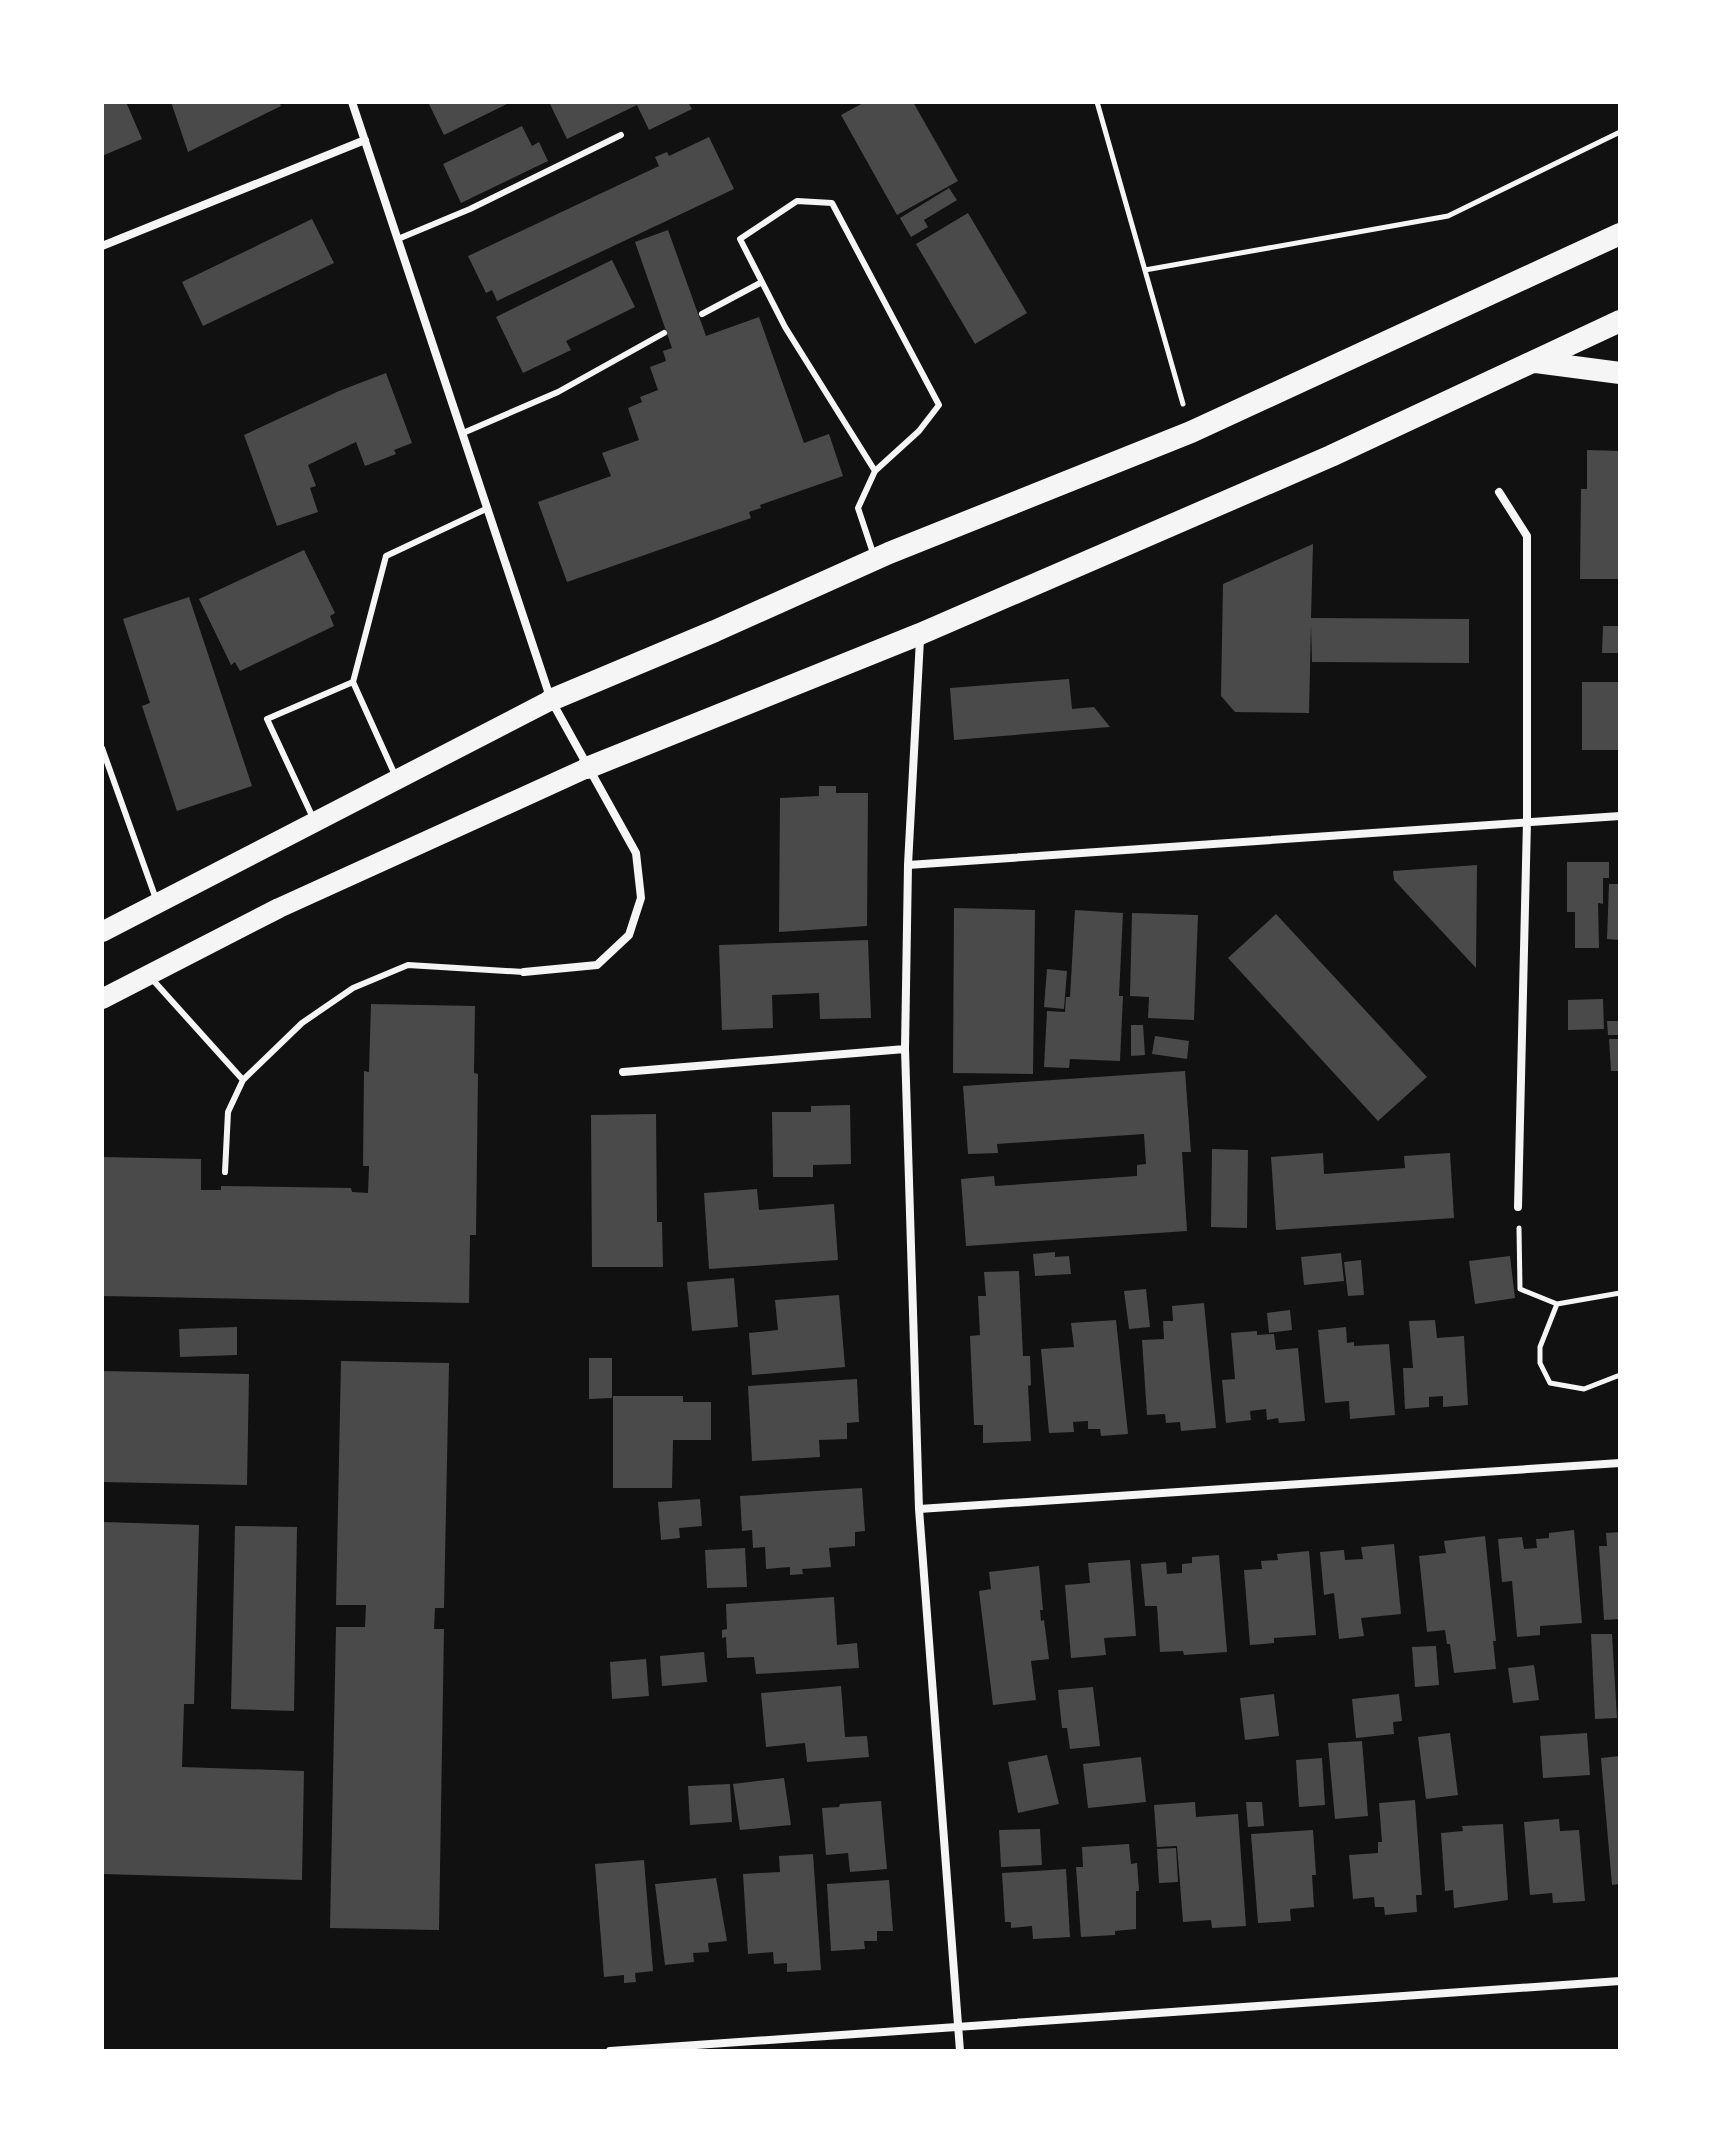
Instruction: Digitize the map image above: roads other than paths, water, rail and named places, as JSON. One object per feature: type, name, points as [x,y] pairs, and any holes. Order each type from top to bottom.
[{"type":"highway","points":[[551,700],[875,559],[1191,432],[1620,234]]},
{"type":"highway","points":[[587,768],[920,634],[1331,456],[1620,321]]},
{"type":"highway","points":[[1534,361],[1620,373]]},
{"type":"main road","points":[[102,932],[551,700]]},
{"type":"main road","points":[[102,999],[279,908],[587,768]]},
{"type":"street","points":[[354,103],[551,700],[636,853],[641,898],[629,935],[597,965],[524,972]]},
{"type":"street","points":[[102,246],[365,140]]},
{"type":"street","points":[[1499,492],[1527,536],[1527,821],[1518,1207]]},
{"type":"street","points":[[920,634],[908,865],[905,1049],[919,1509],[960,2051]]},
{"type":"street","points":[[908,865],[1620,816]]},
{"type":"street","points":[[623,1072],[905,1049]]},
{"type":"street","points":[[919,1509],[1620,1463]]},
{"type":"street","points":[[610,2051],[1620,1981]]},
{"type":"lane","points":[[398,239],[470,209],[621,135]]},
{"type":"lane","points":[[875,471],[785,327],[740,239],[797,201],[832,203],[939,405],[919,431],[875,471],[858,508],[875,559]]},
{"type":"lane","points":[[702,314],[762,282]]},
{"type":"lane","points":[[463,433],[558,392],[664,333]]},
{"type":"lane","points":[[398,781],[353,682],[386,556],[488,508]]},
{"type":"lane","points":[[316,823],[267,719],[353,682]]},
{"type":"lane","points":[[102,748],[158,905]]},
{"type":"lane","points":[[225,1172],[228,1112],[243,1080],[302,1023],[353,988],[408,965],[524,972]]},
{"type":"lane","points":[[149,976],[243,1080]]}]
